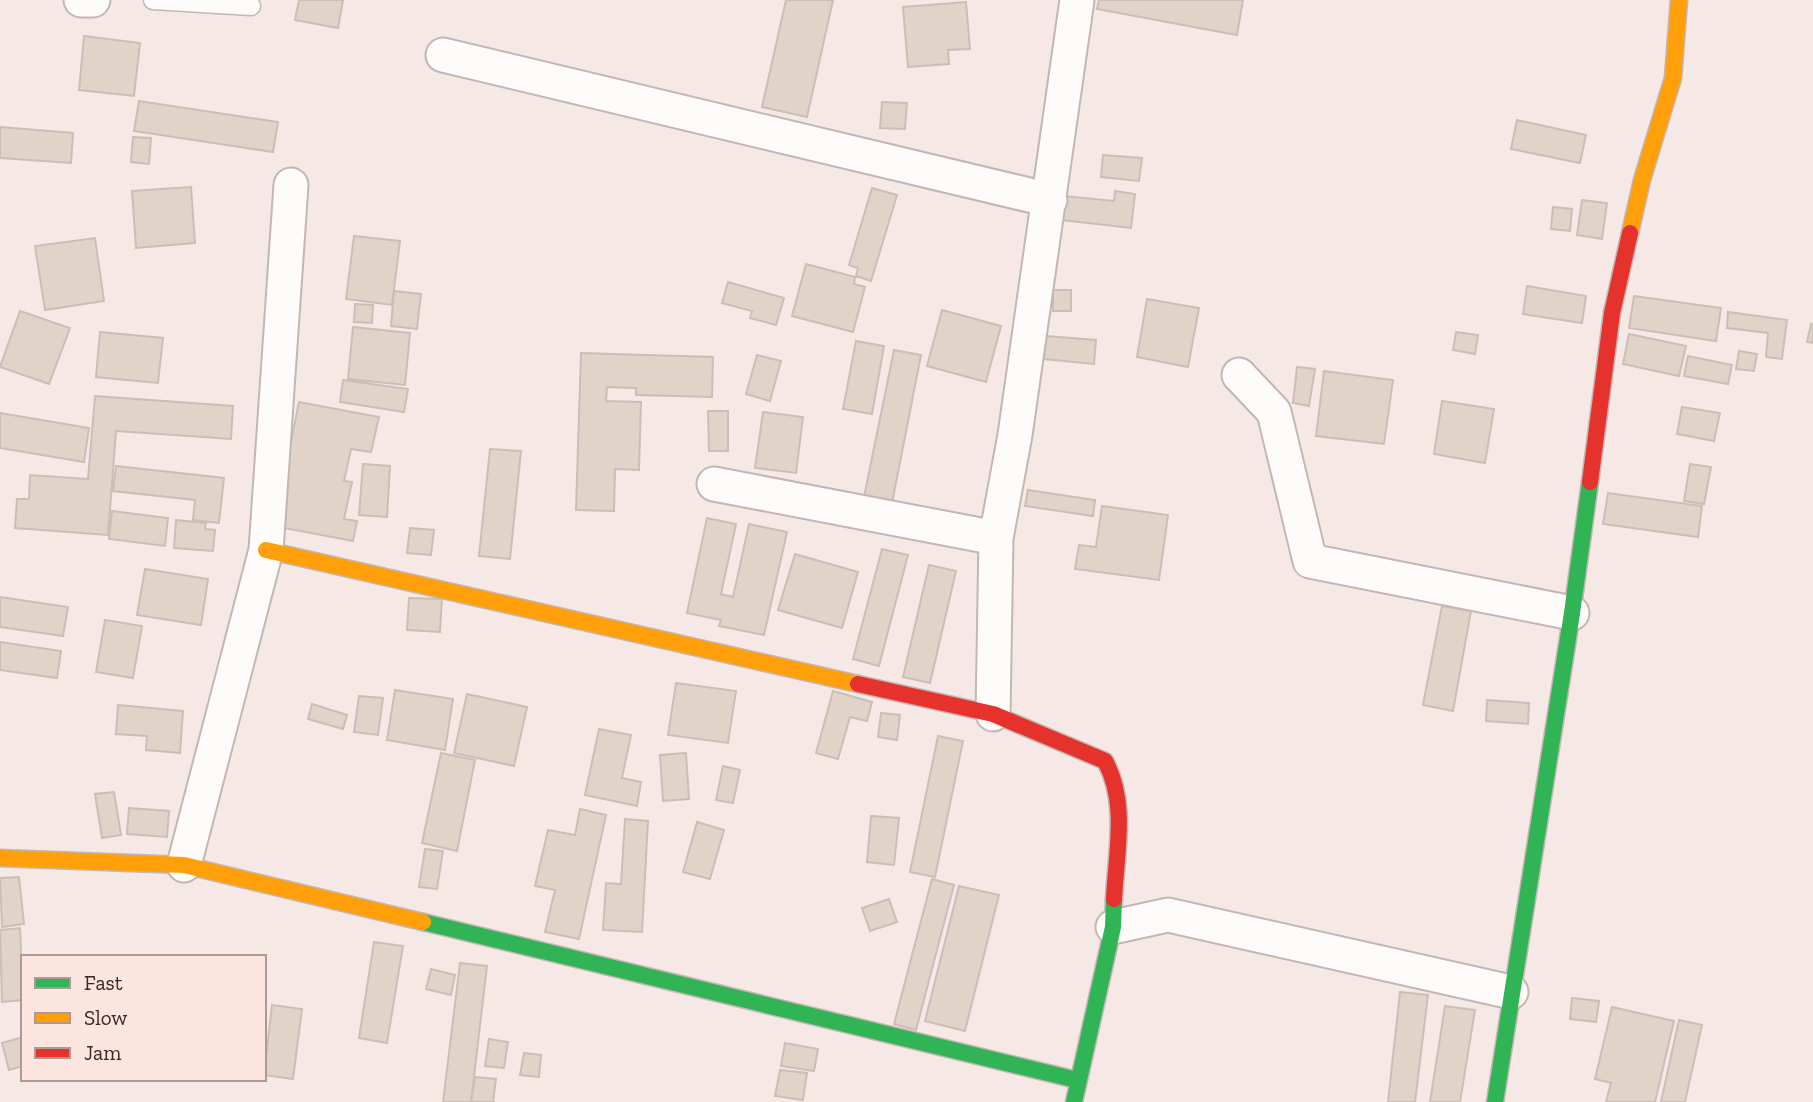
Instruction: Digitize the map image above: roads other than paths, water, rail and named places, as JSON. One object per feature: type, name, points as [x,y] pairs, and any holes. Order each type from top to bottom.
[{"type":"street","points":[[81,0],[93,0]]},
{"type":"street","points":[[993,713],[996,538],[1016,435],[1077,0]]},
{"type":"street","points":[[1495,1102],[1572,613],[1612,313],[1642,180],[1673,78],[1679,0]]},
{"type":"street","points":[[443,55],[1050,200]]},
{"type":"street","points":[[184,865],[266,550],[291,186]]},
{"type":"street","points":[[1239,375],[1274,412],[1310,561],[1572,613]]},
{"type":"street","points":[[714,484],[996,538]]},
{"type":"street","points":[[266,550],[993,713],[1105,761],[1114,777],[1119,797],[1112,927],[1074,1102]]},
{"type":"street","points":[[0,858],[184,865],[1077,1080]]},
{"type":"street","points":[[1112,927],[1168,915],[1511,992]]},
{"type":"lane","points":[[153,0],[251,6]]}]
